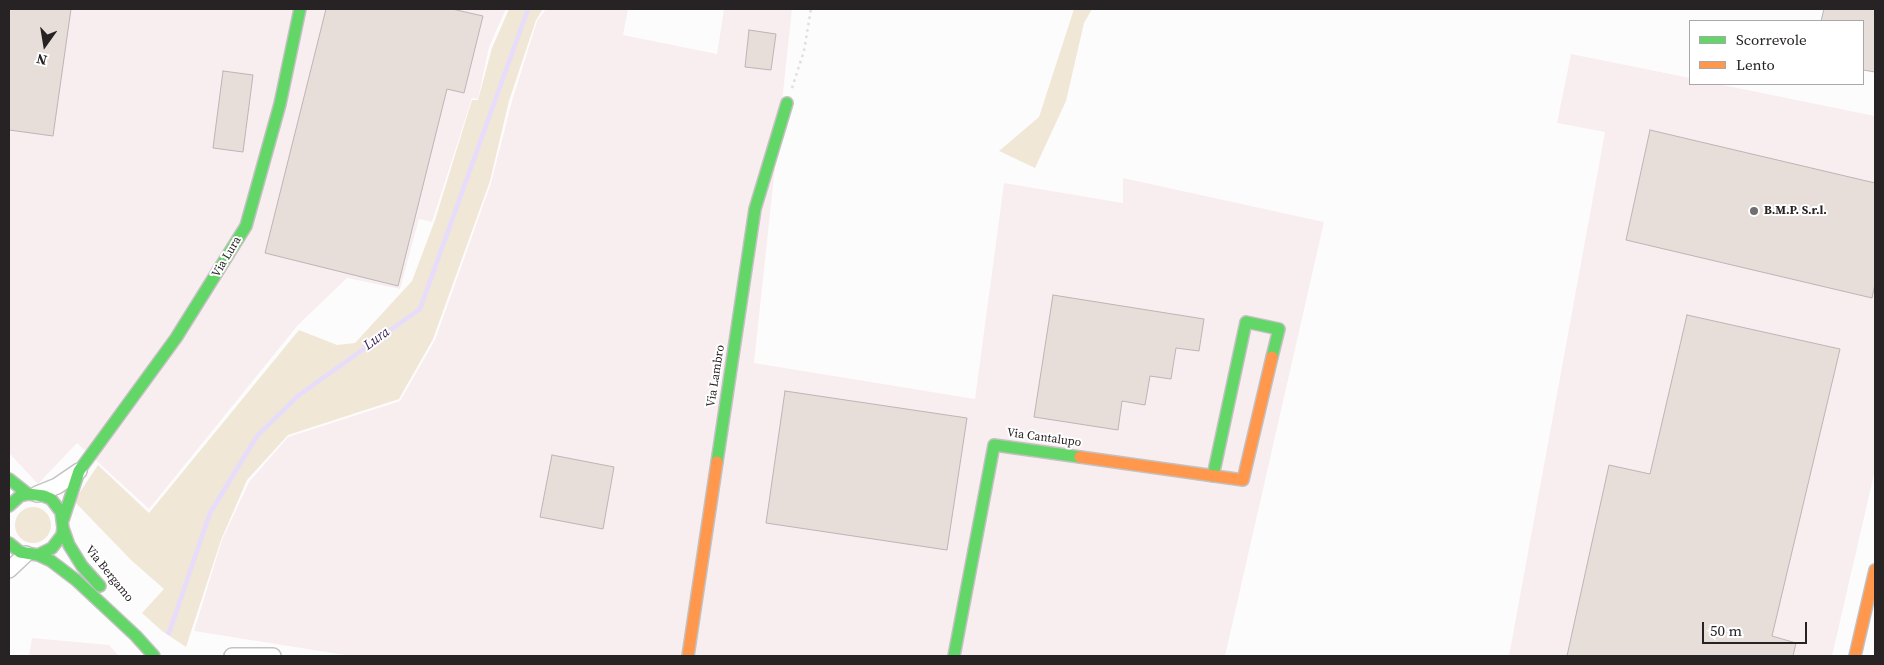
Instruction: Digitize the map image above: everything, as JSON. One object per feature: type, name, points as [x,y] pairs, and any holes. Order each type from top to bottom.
[{"type":"street","name":"Via Lura","points":[[32,555],[52,548],[62,535],[63,524],[79,472],[176,338],[246,226],[280,104],[300,9]]},
{"type":"street","name":"Via Lambro","points":[[688,656],[755,208],[787,103]]},
{"type":"street","name":"Via Cantalupo","points":[[954,656],[994,445],[1213,476],[1243,480],[1279,329],[1246,322],[1213,476]]},
{"type":"street","name":"Via Lura","points":[[32,494],[57,486],[79,472]]},
{"type":"street","points":[[9,479],[32,494]]},
{"type":"street","points":[[9,506],[20,496],[32,494]]},
{"type":"street","name":"Via Bergamo","points":[[32,494],[51,500],[61,512],[69,545],[82,566],[123,612],[136,636]]},
{"type":"street","name":"Via Bergamo","points":[[9,543],[13,548],[51,561],[76,580],[136,636],[154,656]]},
{"type":"street","points":[[9,570],[32,555]]},
{"type":"street","points":[[1855,656],[1875,570]]},
{"type":"street","points":[[232,656],[266,656]]},
{"type":"path","points":[[787,103],[804,51],[811,9]]},
{"type":"shaded area","points":[[9,9],[506,9],[489,47],[478,99],[472,98],[432,222],[419,219],[400,289],[347,278],[298,325],[149,509],[77,443],[38,484],[9,453]]},
{"type":"shaded area","points":[[509,9],[543,9],[536,20],[509,101],[490,181],[433,339],[399,399],[288,435],[247,480],[221,540],[186,647],[162,631],[142,613],[164,589],[131,560],[74,501],[98,465],[149,513],[299,330],[337,345],[355,343],[412,281],[435,220],[472,100],[478,100],[492,48]]},
{"type":"shaded area","points":[[546,9],[628,9],[623,35],[717,54],[724,9],[792,9],[754,363],[975,399],[1004,183],[1123,203],[1123,178],[1324,222],[1225,656],[351,656],[194,631],[222,540],[249,482],[288,437],[400,401],[435,340],[491,183],[512,101],[537,21]]},
{"type":"shaded area","points":[[1074,9],[1092,9],[1084,23],[1066,101],[1035,168],[999,151],[1039,117]]},
{"type":"shaded area","points":[[1571,54],[1689,78],[1689,85],[1723,85],[1875,116],[1875,470],[1832,656],[1509,656],[1605,132],[1557,123]]},
{"type":"shaded area","points":[[33,507],[46,512],[51,525],[46,538],[33,543],[20,538],[15,525],[20,512]]},
{"type":"shaded area","points":[[32,638],[109,645],[119,656],[29,656]]},
{"type":"building","points":[[9,9],[71,9],[53,136],[9,130]]},
{"type":"building","points":[[326,9],[452,9],[483,16],[464,93],[447,89],[398,286],[265,253]]},
{"type":"building","points":[[1824,9],[1875,9],[1875,72],[1864,70],[1864,20],[1821,20]]},
{"type":"building","points":[[749,30],[776,34],[771,70],[745,67]]},
{"type":"building","points":[[223,71],[253,75],[243,152],[213,148]]},
{"type":"building","name":"B.M.P. S.r.l.","points":[[1650,130],[1875,183],[1875,284],[1872,298],[1626,240]]},
{"type":"building","points":[[1053,295],[1204,319],[1199,351],[1176,348],[1171,379],[1150,376],[1145,405],[1122,401],[1118,430],[1034,417]]},
{"type":"building","points":[[1687,315],[1840,349],[1772,636],[1796,643],[1793,656],[1567,656],[1609,465],[1650,474]]},
{"type":"building","points":[[785,391],[967,418],[947,550],[766,523]]},
{"type":"building","points":[[552,455],[614,467],[603,529],[540,517]]},
{"type":"waterway","name":"Lura","points":[[169,633],[210,513],[257,436],[299,395],[420,309],[528,9]]},
{"type":"traffic: fast","points":[[63,520],[79,471],[176,338],[246,226],[280,104],[300,9]]},
{"type":"traffic: fast","points":[[717,462],[755,209],[787,103]]},
{"type":"traffic: fast","points":[[1213,476],[1246,322],[1279,329],[1272,357]]},
{"type":"traffic: fast","points":[[954,656],[994,445],[1080,457]]},
{"type":"traffic: fast","points":[[9,479],[28,494]]},
{"type":"traffic: fast","points":[[9,506],[20,496],[28,494],[44,496],[51,499],[61,512],[63,528],[62,535],[52,548],[38,555],[20,552],[9,543]]},
{"type":"traffic: fast","points":[[63,528],[69,545],[82,566],[100,586]]},
{"type":"traffic: fast","points":[[38,555],[51,561],[76,580],[136,636],[154,656]]},
{"type":"traffic: slow","points":[[1080,457],[1243,480],[1272,357]]},
{"type":"traffic: slow","points":[[688,656],[717,462]]},
{"type":"traffic: slow","points":[[1855,656],[1875,570]]},
{"type":"place","name":"B.M.P. S.r.l.","points":[[1754,211]]}]
